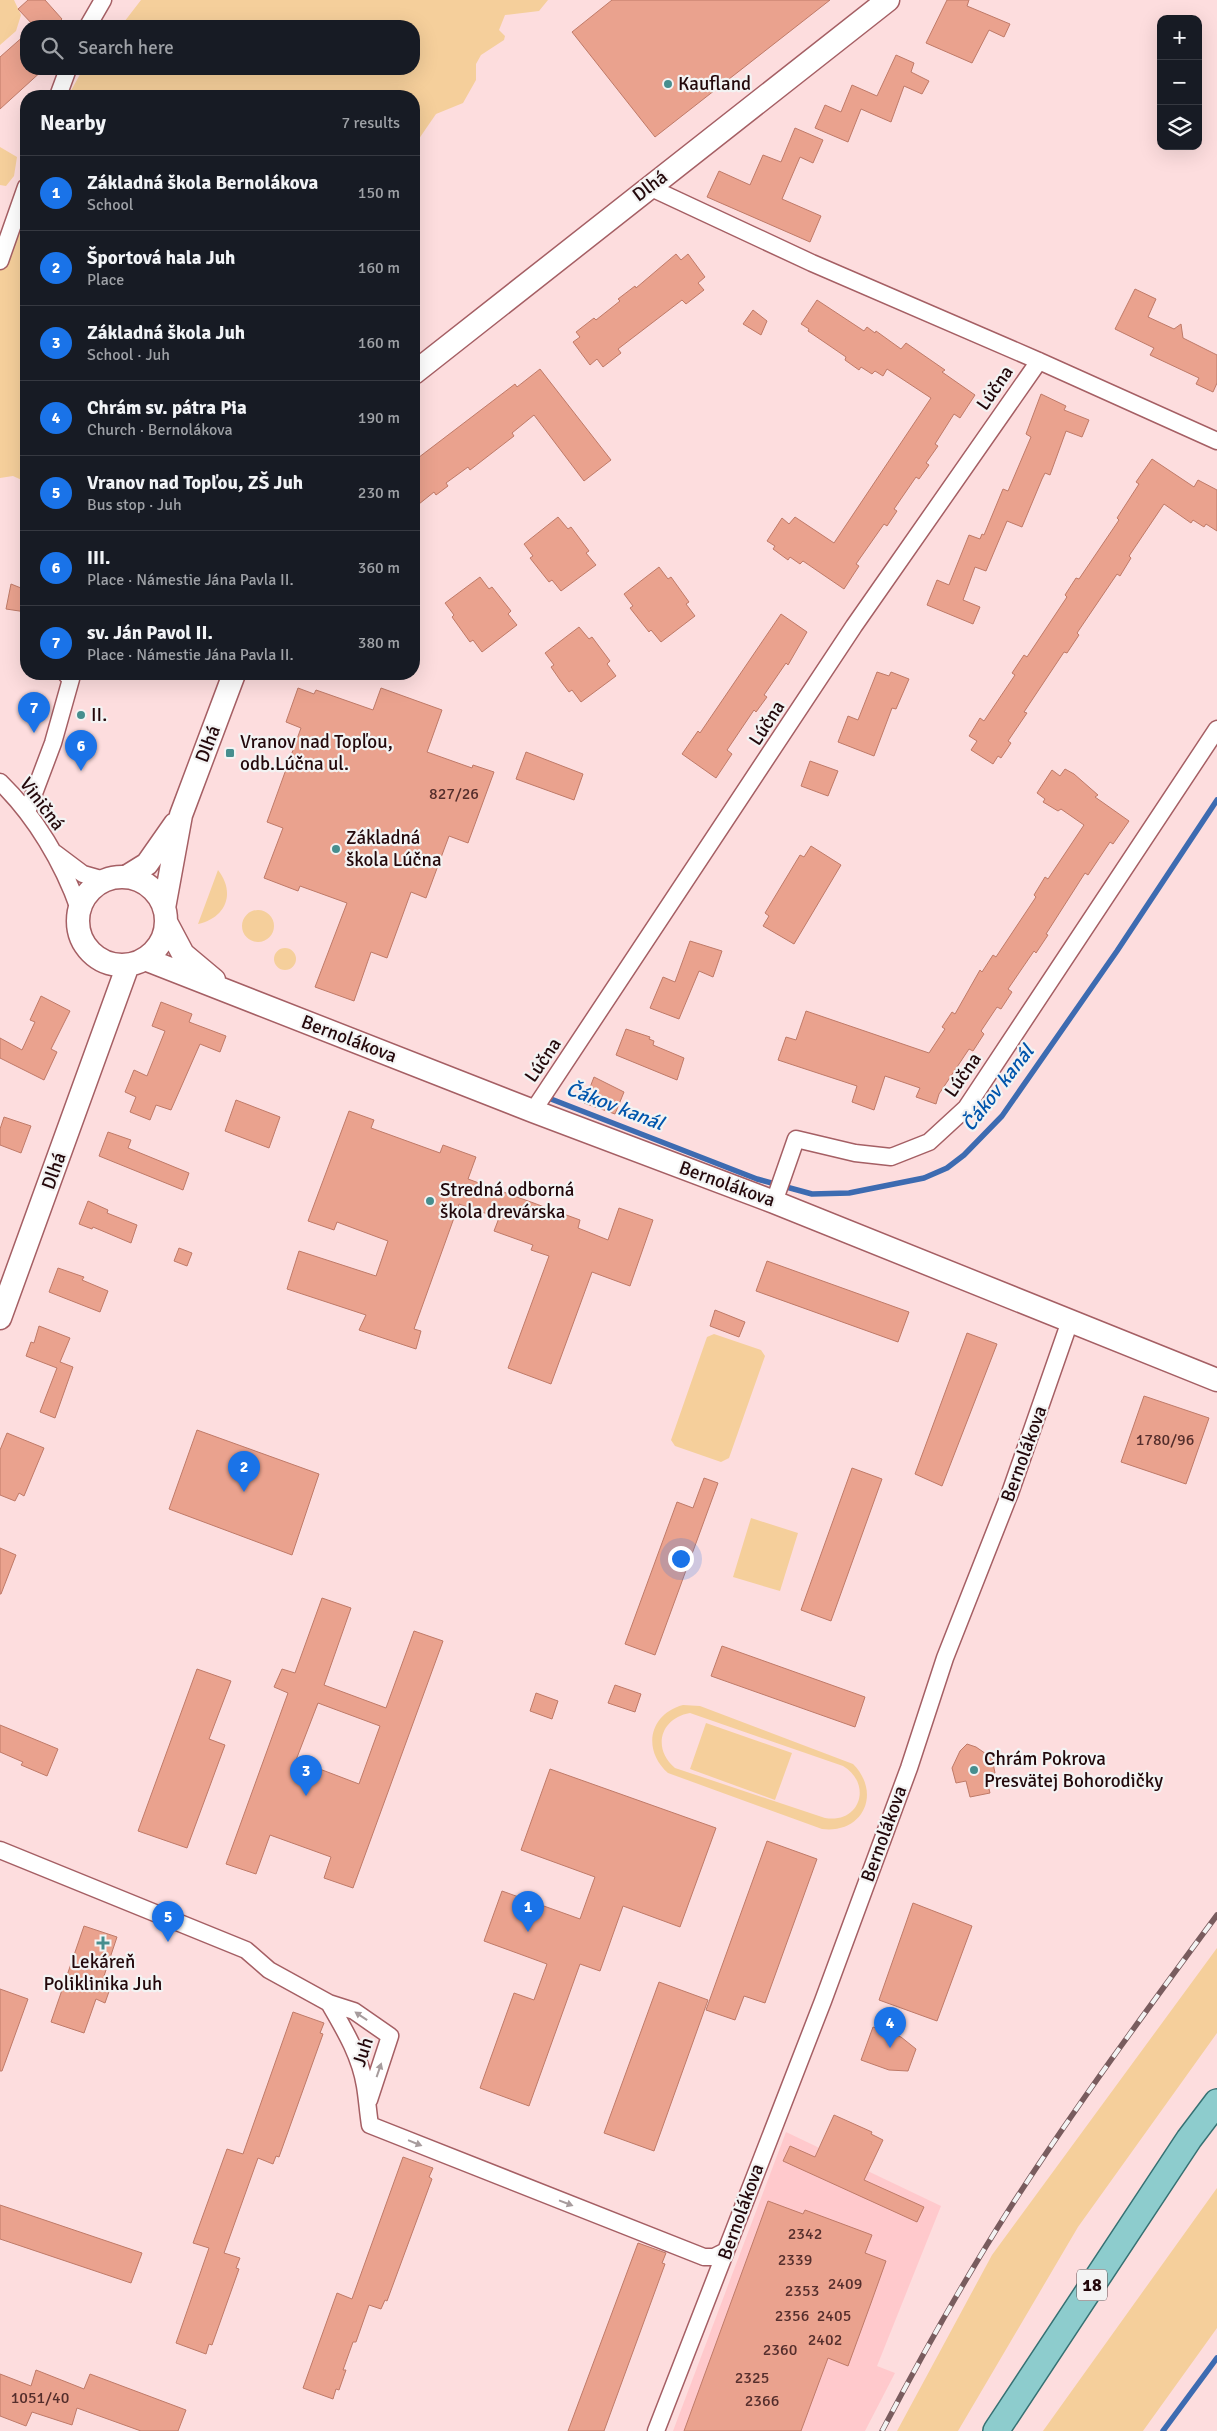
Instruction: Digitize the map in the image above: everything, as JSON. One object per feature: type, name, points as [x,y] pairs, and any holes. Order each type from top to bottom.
[{"type":"main road","name":"18","points":[[996,2431],[1189,2139],[1217,2102]]},
{"type":"street","points":[[91,20],[103,0]]},
{"type":"street","name":"Dlhá","points":[[420,368],[888,0]]},
{"type":"street","points":[[60,90],[66,75]]},
{"type":"street","name":"Lúčna","points":[[648,187],[812,263],[1039,360],[1217,441]]},
{"type":"street","points":[[0,261],[20,204]]},
{"type":"street","name":"Lúčna","points":[[533,1111],[854,626],[1039,360]]},
{"type":"street","points":[[28,812],[53,743],[71,680]]},
{"type":"street","name":"Dlhá","points":[[181,814],[232,680]]},
{"type":"street","name":"Lúčna","points":[[774,1202],[796,1139],[855,1153],[891,1157],[929,1142],[966,1108],[1217,729]]},
{"type":"street","name":"Viničná","points":[[0,782],[28,812],[71,885],[79,909]]},
{"type":"street","points":[[126,877],[147,864],[181,814]]},
{"type":"street","points":[[96,958],[116,966],[136,962],[160,943],[181,814]]},
{"type":"street","points":[[51,851],[83,874],[104,880],[126,877],[150,886],[158,896],[183,954],[228,992]]},
{"type":"street","points":[[104,880],[93,887],[84,897],[79,909],[78,931],[88,950],[96,958],[108,984],[107,1025]]},
{"type":"street","name":"Dlhá","points":[[0,1318],[107,1025],[136,962]]},
{"type":"street","name":"Bernolákova","points":[[136,962],[228,992],[533,1111],[774,1202],[1070,1321],[1010,1494],[945,1658],[862,1894],[656,2431]]},
{"type":"street","points":[[1070,1321],[1217,1380]]},
{"type":"street","name":"Juh","points":[[0,1850],[246,1950],[268,1970],[329,2003],[354,2011],[390,2036],[367,2104],[370,2125],[704,2257]]},
{"type":"street","points":[[329,2003],[353,2046],[365,2085],[367,2104]]},
{"type":"street","points":[[704,2257],[714,2257],[726,2251]]},
{"type":"street","points":[[704,2257],[711,2265],[716,2277]]},
{"type":"shaded area","points":[[0,0],[14,0],[21,15],[16,31],[0,45]]},
{"type":"shaded area","points":[[141,0],[548,0],[539,11],[505,15],[499,30],[505,36],[504,40],[481,55],[476,64],[476,80],[463,103],[436,114],[420,137],[420,90],[71,90],[80,75],[420,75],[420,20],[126,20]]},
{"type":"shaded area","points":[[0,147],[17,157],[14,176],[6,186],[0,185]]},
{"type":"shaded area","points":[[20,206],[20,479],[13,476],[0,478],[0,266]]},
{"type":"shaded area","points":[[218,870],[226,887],[227,896],[225,903],[215,916],[208,921],[198,924]]},
{"type":"shaded area","points":[[258,910],[264,911],[269,915],[273,920],[273,932],[269,937],[264,941],[258,942],[252,941],[247,937],[243,932],[242,926],[243,920],[247,915],[252,911]]},
{"type":"shaded area","points":[[285,948],[293,951],[296,959],[293,967],[285,970],[277,967],[274,959],[277,951]]},
{"type":"shaded area","points":[[714,1334],[761,1350],[765,1356],[729,1458],[721,1462],[675,1446],[671,1440],[707,1337]]},
{"type":"shaded area","points":[[751,1518],[798,1533],[780,1591],[733,1577]]},
{"type":"shaded area","points":[[683,1705],[700,1706],[853,1764],[862,1775],[866,1787],[867,1799],[864,1809],[848,1825],[836,1829],[822,1829],[668,1773],[660,1764],[652,1744],[656,1724],[672,1710]],"holes":[[[690,1713],[843,1766],[858,1783],[860,1792],[858,1801],[854,1809],[847,1815],[837,1818],[825,1818],[675,1768],[663,1752],[663,1735],[672,1721]]]},
{"type":"shaded area","points":[[706,1723],[792,1753],[775,1800],[690,1769]]},
{"type":"shaded area","points":[[1217,1948],[1217,2033],[1078,2227],[958,2431],[897,2431],[992,2255]]},
{"type":"shaded area","points":[[786,2132],[941,2206],[877,2366],[895,2373],[865,2431],[673,2431]]},
{"type":"shaded area","points":[[1217,2188],[1217,2328],[1143,2431],[1043,2431]]},
{"type":"building","points":[[28,0],[45,0],[62,19],[28,20],[18,9]]},
{"type":"building","name":"Kaufland","points":[[612,0],[830,0],[655,137],[572,32]]},
{"type":"building","points":[[947,0],[969,0],[967,6],[1010,24],[1004,37],[989,30],[972,63],[926,43]]},
{"type":"building","points":[[20,39],[20,75],[37,75],[0,109],[0,57]]},
{"type":"building","points":[[896,55],[914,63],[911,72],[929,81],[922,94],[904,86],[891,122],[861,109],[848,142],[815,128],[825,105],[841,112],[852,85],[877,96]]},
{"type":"building","points":[[795,128],[823,140],[813,163],[800,157],[782,199],[821,216],[810,242],[707,197],[719,171],[750,185],[763,155],[781,162]]},
{"type":"building","points":[[676,254],[681,260],[688,254],[705,277],[698,283],[704,290],[686,304],[682,300],[618,349],[621,353],[603,367],[597,359],[590,365],[573,342],[580,337],[576,332],[594,318],[596,320],[620,301],[618,299],[635,286],[636,288]]},
{"type":"building","points":[[1135,289],[1156,299],[1148,317],[1174,329],[1181,324],[1183,338],[1217,355],[1217,383],[1213,392],[1196,384],[1199,378],[1150,355],[1154,348],[1115,329]]},
{"type":"building","points":[[817,300],[864,331],[867,327],[875,333],[876,331],[901,349],[906,343],[945,370],[942,372],[975,395],[960,418],[954,414],[935,444],[938,446],[926,463],[929,465],[919,479],[916,477],[894,509],[897,511],[887,526],[884,524],[856,564],[859,566],[844,589],[803,561],[800,564],[790,557],[788,560],[773,549],[775,546],[767,541],[782,518],[789,524],[795,517],[834,543],[931,398],[887,369],[883,376],[875,371],[872,374],[861,367],[859,370],[845,360],[846,357],[808,331],[809,329],[801,324]]},
{"type":"building","points":[[753,310],[767,321],[761,335],[743,324]]},
{"type":"building","points":[[540,369],[611,460],[584,481],[534,415],[512,433],[514,436],[470,470],[468,467],[446,483],[448,486],[436,495],[434,492],[420,503],[420,456],[515,384],[517,387]]},
{"type":"building","points":[[1041,394],[1066,406],[1064,410],[1089,420],[1082,437],[1066,431],[1050,475],[1045,473],[1022,527],[1007,521],[986,571],[975,567],[963,600],[980,607],[973,624],[927,605],[937,580],[949,585],[969,535],[980,539],[982,534],[984,535],[1003,489],[1008,491],[1031,437],[1026,434]]},
{"type":"building","points":[[1152,459],[1194,487],[1198,480],[1217,490],[1217,531],[1206,524],[1204,527],[1193,520],[1191,523],[1164,504],[1129,556],[1131,558],[1120,576],[1117,574],[1077,633],[1079,635],[1067,653],[1064,652],[1024,712],[1027,713],[1008,741],[1011,743],[1001,758],[998,756],[993,764],[971,750],[977,741],[969,736],[980,718],[984,721],[1015,675],[1012,673],[1024,655],[1027,657],[1067,597],[1065,595],[1076,578],[1079,579],[1119,520],[1117,518],[1139,484],[1136,482]]},
{"type":"building","points":[[558,517],[568,529],[571,527],[589,551],[586,553],[596,565],[561,591],[552,580],[549,582],[530,558],[533,556],[524,544]]},
{"type":"building","points":[[659,567],[668,579],[671,577],[689,602],[686,604],[695,616],[661,642],[651,630],[649,632],[630,608],[633,606],[624,594]]},
{"type":"building","points":[[480,577],[489,589],[492,587],[511,611],[508,614],[517,625],[482,652],[473,640],[470,642],[452,617],[454,615],[445,603]]},
{"type":"building","points":[[11,584],[20,588],[20,611],[6,609]]},
{"type":"building","points":[[781,614],[807,632],[788,665],[786,663],[764,695],[767,697],[756,712],[754,710],[727,750],[732,754],[716,778],[682,754],[698,731],[700,733]]},
{"type":"building","points":[[579,627],[589,639],[592,637],[610,661],[607,664],[616,676],[581,702],[572,690],[569,692],[560,680],[551,667],[554,665],[545,653]]},
{"type":"building","points":[[877,672],[889,676],[891,672],[909,679],[896,709],[892,708],[874,756],[838,742],[848,716],[858,720]]},
{"type":"building","points":[[298,688],[314,694],[316,690],[373,710],[381,688],[442,710],[427,752],[472,768],[473,765],[494,772],[468,843],[449,836],[426,898],[411,892],[387,958],[371,952],[354,1001],[315,987],[347,903],[300,886],[298,891],[264,878],[283,828],[267,822],[301,728],[286,722]]},
{"type":"building","points":[[526,752],[583,774],[574,800],[516,779]]},
{"type":"building","points":[[810,761],[838,771],[828,796],[801,786]]},
{"type":"building","points":[[1065,769],[1074,774],[1098,795],[1095,797],[1129,821],[1113,844],[1110,842],[1088,875],[1085,873],[1046,934],[1048,935],[1036,953],[1034,951],[1008,989],[1012,992],[1001,1009],[997,1007],[981,1031],[984,1034],[973,1051],[969,1049],[939,1094],[936,1104],[916,1097],[920,1088],[885,1076],[874,1110],[852,1102],[857,1086],[778,1060],[786,1037],[796,1040],[806,1011],[929,1053],[945,1029],[942,1027],[952,1012],[955,1014],[980,970],[982,972],[993,955],[996,957],[1036,897],[1034,895],[1045,877],[1048,879],[1084,825],[1061,809],[1058,811],[1043,802],[1045,799],[1037,793],[1052,770],[1060,776]]},
{"type":"building","points":[[811,846],[841,865],[794,944],[763,926],[769,916],[765,913],[800,855],[804,857]]},
{"type":"building","points":[[690,941],[722,951],[713,977],[699,971],[679,1019],[650,1008],[663,977],[675,982]]},
{"type":"building","points":[[41,996],[70,1011],[51,1049],[57,1052],[44,1080],[0,1058],[0,1038],[22,1050],[35,1022],[30,1020]]},
{"type":"building","points":[[161,1002],[192,1014],[189,1022],[226,1036],[220,1052],[200,1044],[171,1110],[156,1105],[150,1120],[130,1112],[136,1097],[125,1092],[134,1070],[147,1076],[165,1031],[152,1026]]},
{"type":"building","points":[[626,1029],[650,1037],[649,1039],[654,1041],[653,1045],[684,1058],[677,1080],[616,1055]]},
{"type":"building","points":[[594,1077],[624,1092],[615,1114],[584,1103]]},
{"type":"building","points":[[236,1100],[280,1117],[269,1148],[225,1131]]},
{"type":"building","points":[[349,1111],[374,1120],[371,1128],[440,1153],[443,1145],[476,1157],[468,1179],[580,1220],[578,1228],[608,1240],[619,1208],[653,1220],[630,1286],[592,1272],[551,1384],[508,1368],[549,1256],[531,1250],[533,1245],[494,1231],[499,1218],[459,1204],[414,1329],[421,1331],[416,1349],[359,1330],[366,1315],[287,1289],[299,1251],[376,1276],[388,1241],[337,1222],[334,1230],[308,1221]]},
{"type":"building","points":[[4,1117],[31,1126],[21,1153],[0,1145],[0,1129]]},
{"type":"building","points":[[108,1132],[131,1140],[128,1148],[189,1173],[183,1190],[99,1156]]},
{"type":"building","points":[[88,1201],[108,1210],[107,1213],[137,1225],[131,1243],[93,1227],[92,1229],[79,1224]]},
{"type":"building","points":[[179,1248],[192,1253],[187,1266],[174,1261]]},
{"type":"building","points":[[767,1261],[909,1312],[898,1342],[756,1291]]},
{"type":"building","points":[[58,1268],[84,1277],[82,1280],[108,1291],[100,1312],[49,1292]]},
{"type":"building","points":[[715,1310],[745,1322],[739,1337],[710,1326]]},
{"type":"building","points":[[39,1326],[70,1338],[60,1362],[73,1367],[55,1418],[40,1412],[57,1368],[26,1356],[31,1342],[34,1343]]},
{"type":"building","points":[[967,1333],[997,1344],[942,1486],[915,1474]]},
{"type":"building","points":[[1144,1396],[1209,1418],[1186,1484],[1121,1462]]},
{"type":"building","points":[[197,1430],[319,1474],[292,1555],[169,1509]]},
{"type":"building","points":[[7,1433],[44,1448],[24,1496],[19,1493],[15,1501],[0,1495],[0,1450]]},
{"type":"building","points":[[852,1468],[882,1479],[831,1621],[801,1610]]},
{"type":"building","points":[[704,1478],[718,1483],[655,1655],[625,1644],[677,1502],[693,1508]]},
{"type":"building","points":[[0,1548],[16,1555],[1,1594],[0,1594]]},
{"type":"building","points":[[322,1598],[351,1608],[324,1685],[386,1708],[414,1631],[443,1641],[353,1888],[324,1878],[331,1857],[270,1835],[256,1874],[226,1864],[288,1693],[274,1687],[282,1669],[295,1673]],"holes":[[[318,1703],[380,1726],[359,1784],[296,1760]]]},
{"type":"building","points":[[722,1646],[865,1697],[855,1727],[711,1676]]},
{"type":"building","points":[[197,1669],[231,1681],[209,1739],[225,1745],[187,1848],[138,1831]]},
{"type":"building","points":[[615,1685],[641,1694],[635,1712],[608,1703]]},
{"type":"building","points":[[536,1693],[558,1701],[552,1719],[530,1711]]},
{"type":"building","points":[[0,1725],[58,1749],[47,1776],[21,1765],[23,1762],[0,1752]]},
{"type":"building","name":"Chrám Pokrova Presvätej Bohorodičky","points":[[967,1744],[976,1747],[992,1758],[995,1773],[986,1777],[990,1793],[970,1797],[966,1781],[956,1783],[952,1768],[960,1751]]},
{"type":"building","points":[[550,1769],[716,1828],[680,1927],[623,1906],[600,1971],[580,1964],[529,2106],[480,2088],[514,1993],[534,2000],[547,1964],[484,1941],[502,1891],[580,1919],[595,1877],[521,1850]]},
{"type":"building","points":[[767,1841],[817,1859],[765,2003],[744,1996],[735,2020],[706,2010]]},
{"type":"building","points":[[913,1903],[972,1926],[937,2021],[879,2000]]},
{"type":"building","points":[[84,1926],[117,1937],[104,1976],[113,1980],[105,2003],[96,1999],[84,2033],[51,2022]]},
{"type":"building","points":[[659,1982],[708,2000],[654,2151],[604,2133]]},
{"type":"building","points":[[0,1989],[28,1999],[2,2071],[0,2071]]},
{"type":"building","points":[[293,2012],[324,2023],[320,2033],[323,2034],[279,2157],[276,2156],[273,2164],[258,2158],[224,2253],[240,2258],[236,2268],[239,2269],[212,2345],[209,2344],[206,2354],[176,2343],[209,2248],[193,2243],[227,2149],[243,2154]]},
{"type":"building","points":[[873,2027],[901,2037],[916,2049],[908,2071],[889,2070],[861,2060]]},
{"type":"building","points":[[834,2115],[872,2132],[871,2134],[883,2140],[864,2180],[924,2207],[917,2222],[783,2161],[790,2146],[815,2157]]},
{"type":"building","points":[[403,2157],[433,2168],[429,2177],[432,2179],[387,2301],[385,2300],[381,2309],[369,2305],[356,2342],[353,2342],[343,2370],[346,2370],[339,2390],[336,2389],[333,2399],[303,2388],[337,2293],[352,2299]]},
{"type":"building","points":[[768,2201],[803,2214],[805,2210],[872,2235],[865,2253],[886,2261],[848,2366],[828,2358],[801,2431],[684,2431]]},
{"type":"building","points":[[0,2205],[142,2253],[131,2283],[0,2239]]},
{"type":"building","points":[[638,2243],[666,2253],[662,2263],[665,2264],[604,2431],[568,2431]]},
{"type":"building","points":[[36,2370],[84,2389],[90,2374],[186,2410],[178,2431],[141,2431],[77,2408],[72,2425],[32,2412],[26,2426],[0,2416],[0,2374],[31,2386]]},
{"type":"waterway","name":"Čákov kanál","points":[[551,1099],[757,1179],[812,1194],[849,1193],[924,1178],[947,1168],[964,1155],[1002,1116],[1117,951],[1217,800]]},
{"type":"waterway","points":[[1163,2431],[1217,2358]]},
{"type":"railway","points":[[882,2431],[944,2318],[1010,2208],[1085,2096],[1217,1915]]},
{"type":"place","name":"Kaufland","points":[[668,84]]},
{"type":"place","name":"II.","points":[[81,715]]},
{"type":"place","name":"sv. Ján Pavol II.","points":[[34,733]]},
{"type":"place","name":"Vranov nad Topľou, odb.Lúčna ul.","points":[[230,753]]},
{"type":"place","name":"III.","points":[[81,771]]},
{"type":"place","name":"Základná škola Lúčna","points":[[336,849]]},
{"type":"place","name":"Stredná odborná škola drevárska","points":[[430,1201]]},
{"type":"place","name":"Športová hala Juh","points":[[244,1492]]},
{"type":"place","name":"Chrám Pokrova Presvätej Bohorodičky","points":[[974,1770]]},
{"type":"place","name":"Základná škola Juh","points":[[306,1796]]},
{"type":"place","name":"Základná škola Bernolákova","points":[[528,1932]]},
{"type":"place","name":"Vranov nad Topľou, ZŠ Juh","points":[[168,1942]]},
{"type":"place","name":"Lekáreň Poliklinika Juh","points":[[103,1943]]},
{"type":"place","name":"Chrám sv. pátra Pia","points":[[890,2048]]}]
